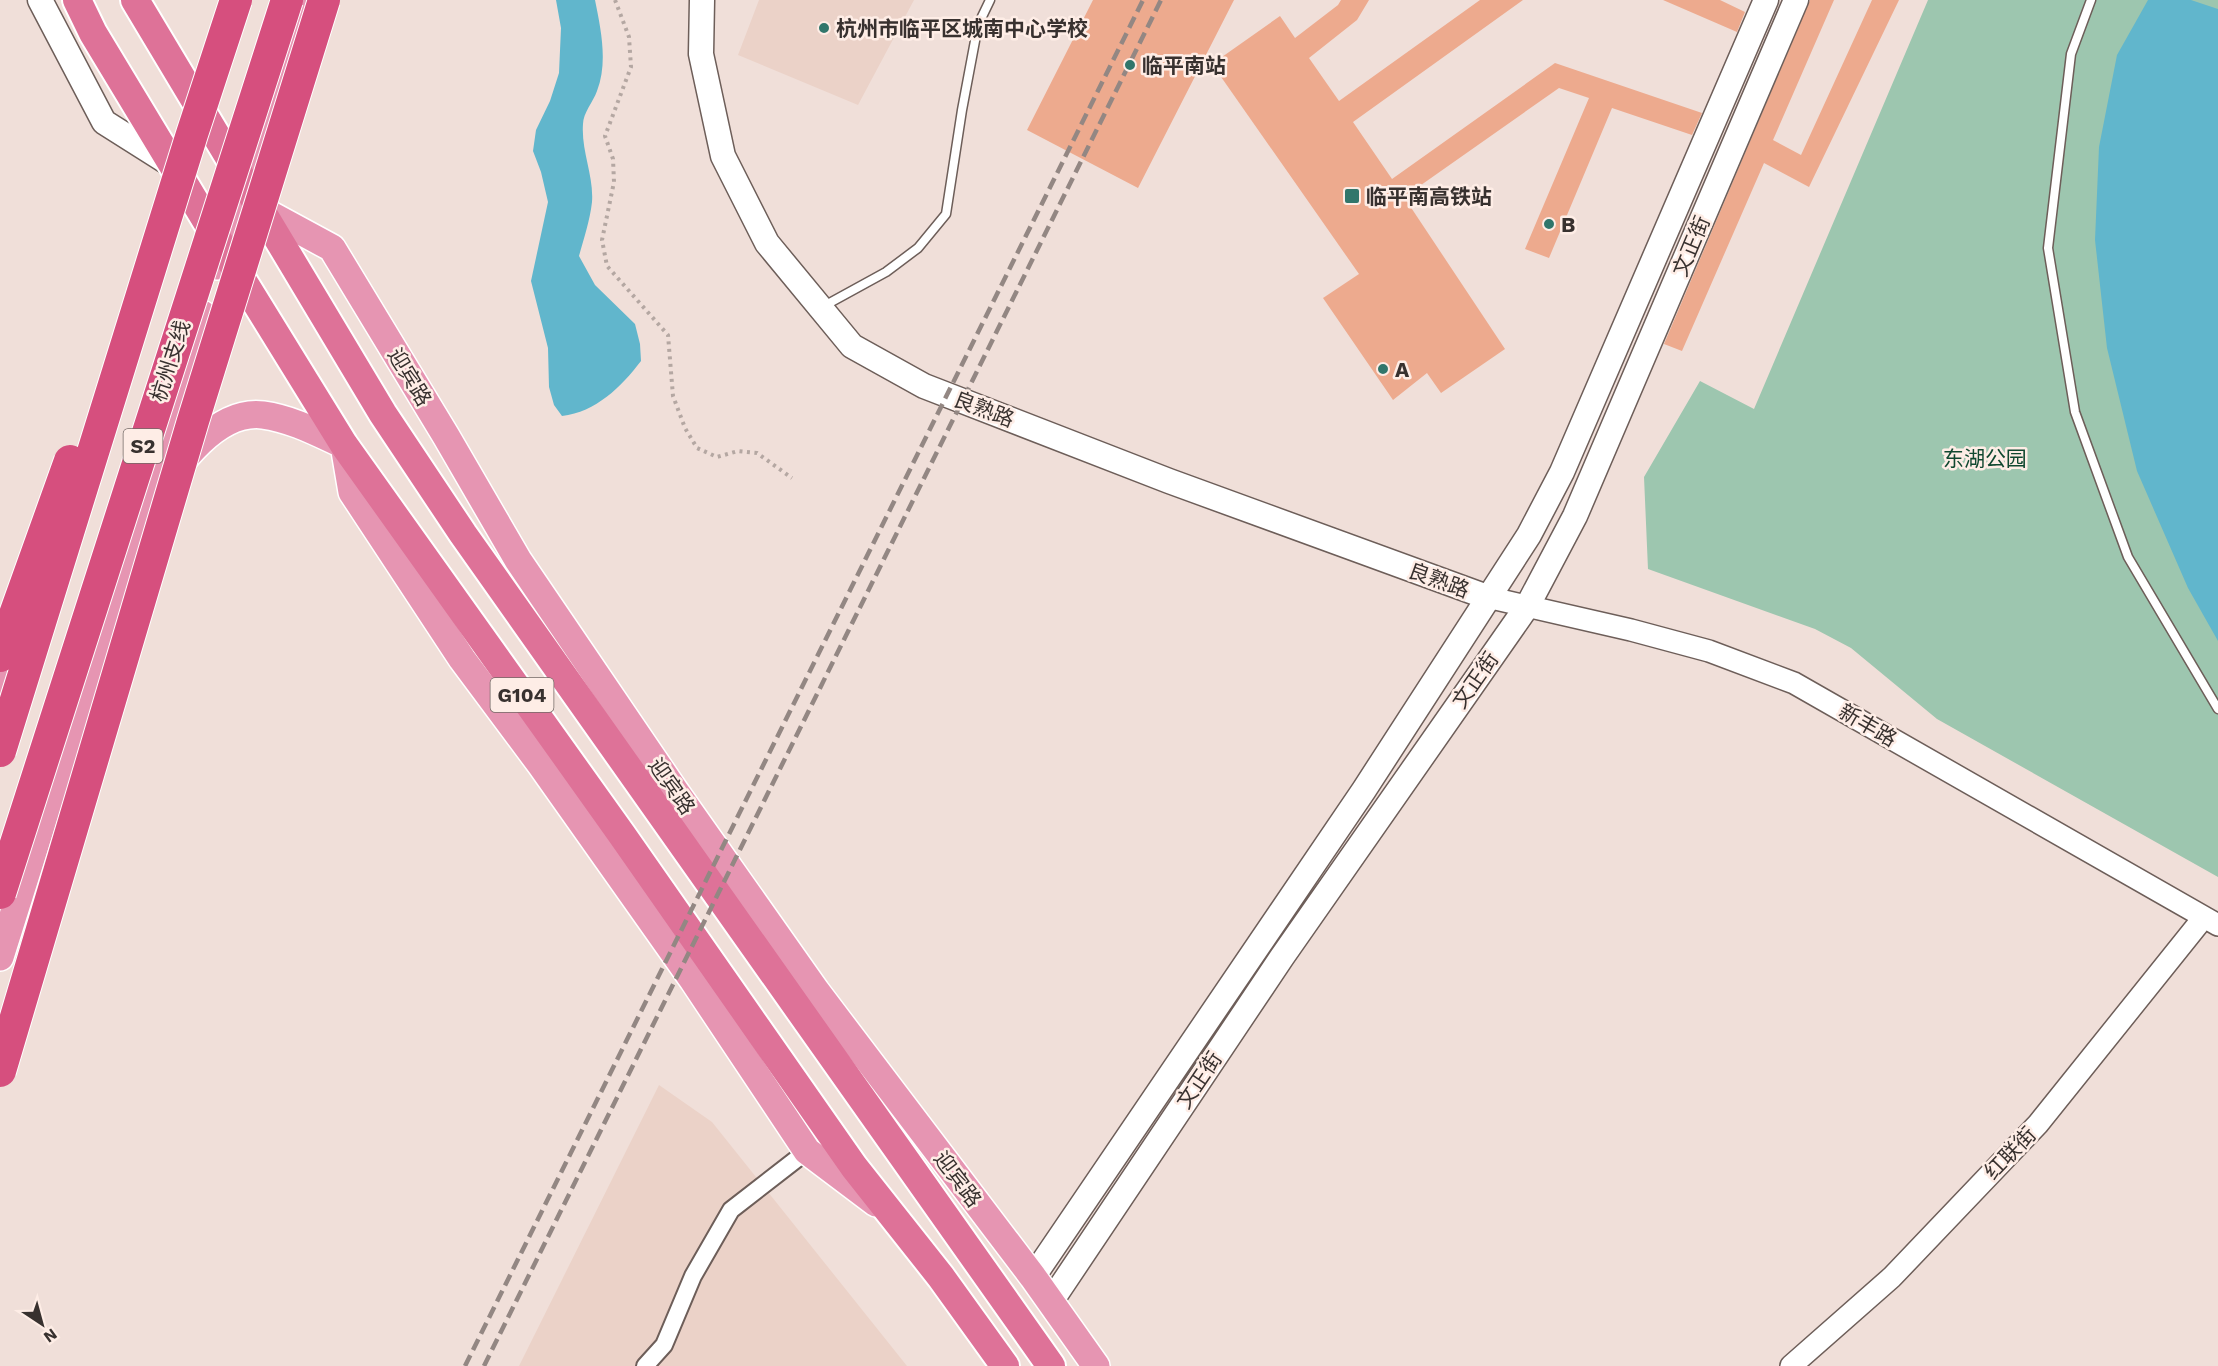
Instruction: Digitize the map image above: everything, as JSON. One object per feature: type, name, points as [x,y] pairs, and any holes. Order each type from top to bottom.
[{"type":"highway","name":"G104","points":[[77,0],[93,33],[172,165],[345,445],[854,1167],[941,1277],[1005,1366]]},
{"type":"highway","name":"迎宾路","points":[[135,0],[383,414],[463,534],[1051,1366]]},
{"type":"highway","name":"S2","points":[[0,751],[192,134],[236,0]]},
{"type":"highway","name":"杭州支线","points":[[0,893],[287,0]]},
{"type":"highway","points":[[0,1071],[193,421],[324,0]]},
{"type":"highway","points":[[0,656],[54,503],[192,134]]},
{"type":"main road","points":[[40,0],[104,122],[172,165]]},
{"type":"main road","points":[[0,690],[172,165],[223,0]]},
{"type":"main road","points":[[0,957],[223,249],[254,198],[305,0]]},
{"type":"main road","name":"良熟路","points":[[702,0],[701,54],[723,156],[767,243],[852,346],[924,386],[1169,481],[1487,597]]},
{"type":"main road","name":"文正街","points":[[1033,1277],[1364,790],[1529,535],[1562,472],[1766,0]]},
{"type":"main road","name":"文正街","points":[[1050,1303],[1282,957],[1528,605],[1575,516],[1796,0]]},
{"type":"main road","name":"迎宾路","points":[[254,198],[332,248],[518,560],[675,792],[816,991],[1033,1277],[1096,1366]]},
{"type":"main road","points":[[137,523],[196,444],[231,419],[261,415],[303,425],[345,445],[352,492],[462,659],[548,775],[693,980],[807,1150],[892,1215]]},
{"type":"street","name":"新丰路","points":[[1487,597],[1528,605],[1709,651],[1794,682],[2211,921]]},
{"type":"street","name":"红联街","points":[[1791,1366],[1892,1277],[2038,1124],[2211,921]]},
{"type":"street","points":[[645,1366],[664,1345],[693,1276],[731,1210],[807,1150]]},
{"type":"lane","points":[[821,308],[886,272],[918,248],[946,214],[978,25],[990,0]]},
{"type":"lane","points":[[2091,0],[2071,54],[2048,249],[2075,412],[2128,557],[2218,709]]},
{"type":"path","points":[[615,0],[629,37],[631,67],[605,136],[613,159],[614,182],[602,240],[607,266],[668,334],[673,396],[685,428],[697,448],[717,457],[738,451],[757,453],[792,477]]},
{"type":"shaded area","name":"杭州市临平区城南中心学校","points":[[759,0],[914,0],[858,105],[738,55]]},
{"type":"shaded area","points":[[659,1085],[712,1122],[907,1366],[519,1366]]},
{"type":"green space","name":"东湖公园","points":[[1928,0],[2218,0],[2218,877],[1937,719],[1851,648],[1815,629],[1648,569],[1644,477],[1700,381],[1754,409]]},
{"type":"water","points":[[556,0],[595,0],[603,57],[597,91],[583,120],[592,202],[579,256],[595,285],[635,324],[641,361],[616,389],[597,404],[574,414],[562,416],[554,405],[549,387],[548,348],[531,281],[548,202],[533,151],[536,130],[550,101],[559,73],[561,28]]},
{"type":"water","points":[[2148,0],[2191,0],[2218,9],[2218,641],[2188,588],[2137,471],[2107,348],[2095,240],[2099,147],[2117,55]]},
{"type":"building","name":"临平南站","points":[[1093,0],[1234,0],[1138,188],[1027,130]]},
{"type":"building","name":"临平南高铁站","points":[[1341,0],[1369,0],[1357,20],[1309,58],[1339,101],[1480,0],[1523,0],[1353,122],[1392,179],[1555,63],[1702,113],[1692,135],[1612,108],[1549,258],[1525,249],[1589,98],[1559,88],[1404,197],[1505,349],[1441,393],[1427,373],[1393,400],[1323,298],[1359,274],[1212,64],[1280,16],[1295,38],[1338,5]]},
{"type":"building","points":[[1663,0],[1720,0],[1745,12],[1737,32]]},
{"type":"building","points":[[1810,0],[1834,0],[1773,140],[1801,155],[1872,0],[1899,0],[1809,187],[1764,163],[1682,351],[1664,344]]},
{"type":"railway","points":[[465,1366],[1143,0]]},
{"type":"railway","points":[[484,1366],[1161,0]]},
{"type":"place","name":"杭州市临平区城南中心学校","points":[[824,28]]},
{"type":"place","name":"临平南站","points":[[1130,65]]},
{"type":"place","name":"临平南高铁站","points":[[1352,196]]},
{"type":"place","name":"B","points":[[1549,224]]},
{"type":"place","name":"A","points":[[1383,369]]}]
